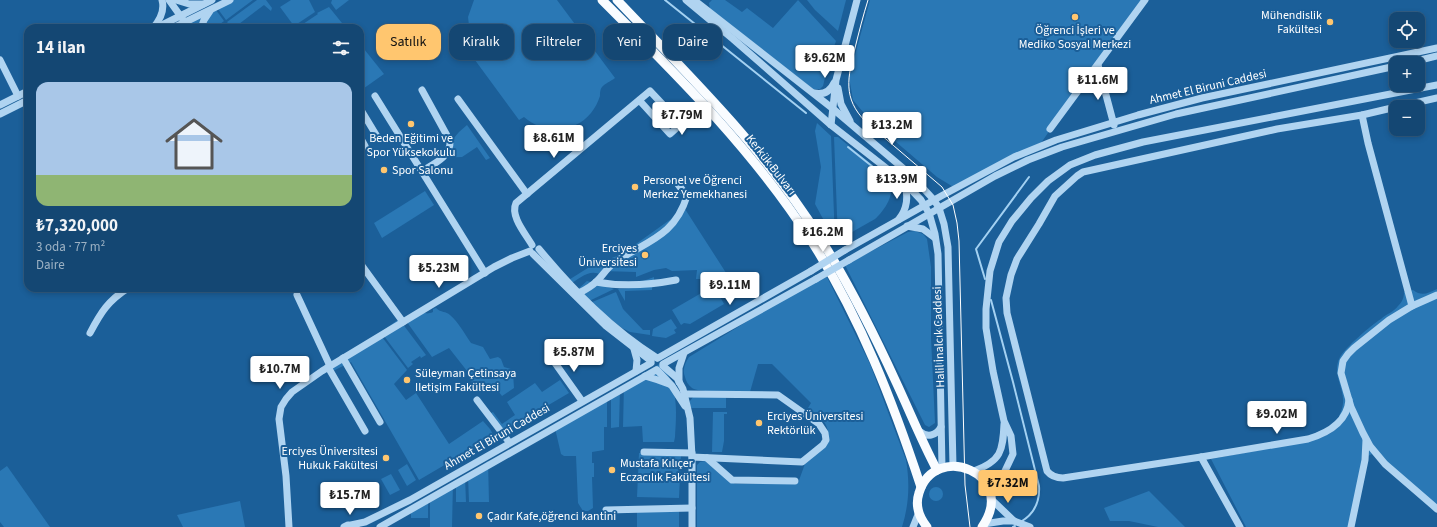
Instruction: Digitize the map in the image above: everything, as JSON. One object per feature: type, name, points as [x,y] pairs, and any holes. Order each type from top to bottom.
[{"type":"main road","name":"Kerkük Bulvarı","points":[[602,0],[658,56],[730,133],[774,187],[809,237],[844,298],[867,345],[893,408],[921,487]]},
{"type":"main road","name":"Kerkük Bulvarı","points":[[616,0],[739,128],[798,204],[830,254],[853,295],[919,431],[927,452],[940,469]]},
{"type":"main road","points":[[927,527],[919,512],[918,498],[921,487],[928,477],[940,469],[953,466],[961,466],[974,471],[983,479],[992,503],[989,516],[983,526]]},
{"type":"street","points":[[156,24],[163,7],[162,0]]},
{"type":"street","points":[[168,0],[185,22]]},
{"type":"street","points":[[176,0],[189,4],[205,4]]},
{"type":"street","points":[[185,22],[205,4],[212,0]]},
{"type":"street","points":[[175,24],[185,22],[230,0]]},
{"type":"street","name":"Halil İnalcık Caddesi","points":[[686,0],[831,124],[904,182],[925,206],[929,213],[936,238],[938,266],[941,427],[940,469]]},
{"type":"street","points":[[694,0],[832,108],[856,129]]},
{"type":"street","points":[[831,124],[832,108],[839,70],[857,0]]},
{"type":"street","points":[[1050,129],[1098,66],[1145,0]]},
{"type":"street","points":[[203,24],[206,16],[213,8]]},
{"type":"street","name":"Ahmet El Biruni Caddesi","points":[[380,527],[644,376],[657,364],[845,250],[899,219],[1025,152],[1056,140],[1113,122],[1202,98],[1437,48]]},
{"type":"street","points":[[1425,59],[1437,56]]},
{"type":"street","points":[[0,60],[18,96]]},
{"type":"street","points":[[1098,66],[1116,131]]},
{"type":"street","name":"Ahmet El Biruni Caddesi","points":[[350,526],[364,522],[410,500],[509,442],[636,371],[684,353],[929,213],[995,176],[1028,160],[1062,147],[1176,114],[1389,68]]},
{"type":"street","points":[[813,93],[826,93],[832,88],[839,70]]},
{"type":"street","points":[[839,70],[837,89],[841,104],[846,115],[856,129]]},
{"type":"street","points":[[1014,521],[990,495],[1004,473],[1013,454],[1011,436],[1004,421],[993,371],[986,328],[986,310],[990,271],[999,242],[1012,222],[1031,198],[1048,181],[1070,165],[1095,155],[1143,142],[1437,85]]},
{"type":"street","points":[[422,90],[450,141],[449,149],[446,154],[422,171]]},
{"type":"street","points":[[638,100],[670,134],[681,124],[650,91],[638,100],[516,203],[514,214],[531,250],[590,312],[634,349],[672,374],[679,382],[685,394],[690,418],[692,455],[692,527]]},
{"type":"street","points":[[0,104],[24,93]]},
{"type":"street","points":[[375,96],[485,273]]},
{"type":"street","points":[[1425,101],[1437,98]]},
{"type":"street","points":[[458,99],[527,194]]},
{"type":"street","points":[[0,114],[24,102]]},
{"type":"street","points":[[1349,400],[1347,409],[1341,420],[1328,431],[1316,437],[1201,457],[1064,478],[1057,477],[1047,471],[1034,424],[1007,313],[1007,293],[1011,275],[1017,259],[1055,196],[1083,172],[1277,129],[1362,115],[1389,109]]},
{"type":"street","points":[[364,115],[378,138]]},
{"type":"street","points":[[1362,115],[1368,143],[1412,306]]},
{"type":"street","name":"Halil İnalcık Caddesi","points":[[856,129],[911,175],[934,200],[944,224],[948,248],[953,466]]},
{"type":"street","points":[[899,219],[904,212],[907,203],[907,192],[904,182]]},
{"type":"street","points":[[579,293],[596,282],[610,266],[660,235],[674,222],[682,210],[687,196],[677,184]]},
{"type":"street","points":[[907,226],[923,229],[936,238]]},
{"type":"street","points":[[288,527],[286,476],[279,419],[283,403],[288,395],[329,366],[485,273],[512,258],[531,250],[538,253],[539,249],[579,293],[612,326],[634,343],[657,364],[683,401],[690,418]]},
{"type":"street","points":[[364,268],[403,322]]},
{"type":"street","points":[[596,282],[619,285],[653,284],[676,280]]},
{"type":"street","points":[[90,333],[105,306],[122,292]]},
{"type":"street","points":[[298,295],[329,366],[365,431]]},
{"type":"street","points":[[1437,295],[1412,306],[1389,320],[1348,354],[1342,365],[1341,373],[1349,400],[1366,440],[1386,464],[1437,509]]},
{"type":"street","points":[[634,349],[636,371]]},
{"type":"street","points":[[679,382],[679,368],[684,353]]},
{"type":"street","points":[[550,356],[582,401]]},
{"type":"street","points":[[343,358],[380,422]]},
{"type":"street","points":[[644,376],[672,386]]},
{"type":"street","points":[[644,452],[692,455],[707,458],[802,462],[823,445],[826,440],[826,435],[819,424],[778,395],[685,394]]},
{"type":"street","points":[[477,400],[509,442]]},
{"type":"street","points":[[974,471],[987,466],[999,455],[1003,442],[1004,421]]},
{"type":"street","points":[[919,431],[930,435],[938,432],[941,427]]},
{"type":"street","points":[[1351,527],[1365,460],[1366,440]]},
{"type":"street","points":[[1201,457],[1240,527]]},
{"type":"street","points":[[707,458],[732,480],[795,481]]},
{"type":"street","points":[[606,510],[692,508]]},
{"type":"street","points":[[288,510],[290,520],[294,527]]},
{"type":"street","points":[[913,527],[919,512]]},
{"type":"street","points":[[983,526],[1003,521],[1014,521],[1030,527]]},
{"type":"shaded area","points":[[225,0],[253,0],[226,20],[215,5]]},
{"type":"shaded area","points":[[257,0],[266,0],[272,8],[271,11],[264,5],[239,24],[229,24],[227,22]]},
{"type":"shaded area","points":[[291,0],[309,0],[315,12],[297,24],[293,24],[280,7]]},
{"type":"shaded area","points":[[332,0],[349,0],[336,10],[331,3]]},
{"type":"shaded area","points":[[474,0],[557,0],[575,24],[522,24],[522,60],[595,60],[595,51],[615,78],[601,88],[600,96],[591,113],[576,125],[567,128],[549,129],[532,123],[524,117],[519,120],[475,60],[514,60],[514,24],[469,24],[468,17]]},
{"type":"shaded area","points":[[712,0],[725,0],[742,12],[747,8],[773,28],[798,0],[836,41],[823,86],[820,89],[813,89],[710,9],[709,3]]},
{"type":"shaded area","points":[[807,0],[846,0],[838,31],[815,10]]},
{"type":"shaded area","points":[[870,0],[1145,0],[1039,146],[955,188],[937,177],[868,118],[853,100],[849,77]]},
{"type":"shaded area","points":[[213,6],[224,21],[220,24],[190,24],[190,22]]},
{"type":"shaded area","points":[[329,7],[343,24],[303,24],[318,14],[317,13]]},
{"type":"shaded area","points":[[364,49],[384,74],[364,88]]},
{"type":"shaded area","points":[[817,123],[831,136],[835,241],[815,204],[821,167],[815,131]]},
{"type":"shaded area","points":[[467,125],[490,158],[486,160],[477,147],[462,157],[437,158],[459,132]]},
{"type":"shaded area","points":[[834,137],[838,137],[891,180],[892,185],[892,191],[886,206],[879,215],[875,219],[838,240]]},
{"type":"shaded area","points":[[425,191],[434,205],[382,238],[374,223]]},
{"type":"shaded area","points":[[685,209],[730,279],[696,279],[697,270],[672,271],[666,268],[654,270],[636,277],[636,272],[602,271],[601,275],[597,273],[589,273],[570,284],[567,281],[591,266],[622,254]]},
{"type":"shaded area","points":[[915,231],[923,234],[927,239],[931,267],[931,338],[935,423],[929,427],[925,425],[845,265],[908,232]]},
{"type":"shaded area","points":[[826,275],[870,364],[906,460],[908,494],[902,527],[697,527],[697,465],[700,462],[705,461],[735,484],[798,483],[806,461],[828,434],[828,429],[824,422],[808,408],[811,403],[772,364],[758,364],[750,392],[720,392],[696,390],[692,388],[688,384],[684,374],[686,362],[689,357]]},
{"type":"shaded area","points":[[654,277],[652,290],[625,291],[625,301],[618,289],[635,288],[635,284]]},
{"type":"shaded area","points":[[587,281],[614,289],[589,301],[577,290]]},
{"type":"shaded area","points":[[710,288],[717,291],[724,304],[690,324],[684,323],[681,325],[672,310]]},
{"type":"shaded area","points":[[1437,289],[1437,511],[1372,454],[1368,456],[1351,527],[1246,527],[1211,459],[1313,440],[1334,431],[1344,421],[1339,416],[1343,400],[1337,372],[1337,365],[1340,357],[1365,331],[1401,303],[1404,292],[1413,290],[1425,294]]},
{"type":"shaded area","points":[[616,292],[623,309],[643,330],[650,330],[650,335],[630,332],[622,328],[590,303]]},
{"type":"shaded area","points":[[436,308],[450,315],[471,343],[483,347],[490,359],[498,357],[501,359],[504,367],[511,369],[513,373],[514,388],[502,396],[495,387],[483,388],[472,384],[471,376],[449,348],[432,357],[404,318],[419,309],[429,313],[433,312],[433,309]]},
{"type":"shaded area","points":[[399,319],[426,355],[421,358],[420,356],[411,362],[413,364],[408,368],[381,332]]},
{"type":"shaded area","points":[[671,319],[677,328],[674,330],[676,333],[666,338],[652,336],[653,329]]},
{"type":"shaded area","points":[[379,333],[407,370],[394,384],[406,400],[416,393],[449,444],[483,421],[494,436],[419,480],[351,362],[333,371],[330,363]]},
{"type":"shaded area","points":[[661,363],[671,381],[675,398],[676,417],[674,442],[643,442],[642,426],[623,427],[624,385]]},
{"type":"shaded area","points":[[560,380],[569,393],[504,431],[489,414],[493,412],[502,424],[515,415],[507,402],[535,383],[542,392]]},
{"type":"shaded area","points":[[617,388],[620,389],[619,427],[611,428],[611,392]]},
{"type":"shaded area","points":[[607,397],[607,427],[604,427],[604,450],[592,452],[592,463],[594,463],[594,477],[592,477],[593,508],[588,511],[583,511],[578,503],[576,456],[564,456],[561,454],[554,424]]},
{"type":"shaded area","points":[[693,397],[726,397],[726,408],[690,408],[690,401]]},
{"type":"shaded area","points":[[713,412],[727,412],[727,414],[724,414],[724,441],[722,452],[712,452]]},
{"type":"shaded area","points":[[639,453],[681,455],[679,498],[637,497]]},
{"type":"shaded area","points":[[488,461],[489,502],[469,502],[468,476]]},
{"type":"shaded area","points":[[407,464],[416,480],[407,486],[398,470]]},
{"type":"shaded area","points":[[7,466],[50,527],[4,527],[0,522],[0,471]]},
{"type":"shaded area","points":[[391,474],[400,490],[390,495],[381,479]]},
{"type":"shaded area","points":[[465,477],[466,502],[456,502],[456,481]]},
{"type":"shaded area","points":[[453,483],[452,527],[430,527],[430,496]]},
{"type":"shaded area","points":[[933,487],[939,487],[943,491],[943,497],[939,501],[933,501],[929,497],[929,491]]},
{"type":"shaded area","points":[[1149,491],[1185,527],[1158,527],[1129,521],[1110,521],[1104,508]]},
{"type":"shaded area","points":[[428,497],[428,518],[411,518],[411,506]]},
{"type":"shaded area","points":[[240,501],[245,527],[183,527],[177,515]]},
{"type":"shaded area","points":[[679,508],[679,527],[637,527],[637,509]]},
{"type":"waterway","points":[[665,0],[806,113]]},
{"type":"waterway","points":[[848,147],[893,183]]},
{"type":"waterway","points":[[985,279],[976,249],[1029,177]]},
{"type":"waterway","points":[[991,300],[1039,486],[1039,497],[1036,506],[1027,518],[1022,521]]},
{"type":"tram line","points":[[868,0],[850,68],[849,87],[853,104],[858,113],[866,122],[942,187],[953,205],[957,223],[959,241],[965,485],[970,527]]},
{"type":"place","name":"Öğrenci İşleri ve Mediko Sosyal Merkezi","points":[[1075,17]]},
{"type":"place","name":"Mühendislik Fakültesi","points":[[1330,22]]},
{"type":"place","name":"Beden Eğitimi ve Spor Yüksekokulu","points":[[411,124]]},
{"type":"place","name":"Spor Salonu","points":[[384,170]]},
{"type":"place","name":"Personel ve Öğrenci Merkez Yemekhanesi","points":[[635,187]]},
{"type":"place","name":"Erciyes Üniversitesi","points":[[645,255]]},
{"type":"place","name":"Süleyman Çetinsaya Iletişim Fakültesi","points":[[407,380]]},
{"type":"place","name":"Erciyes Üniversitesi Rektörlük","points":[[759,423]]},
{"type":"place","name":"Erciyes Üniversitesi Hukuk Fakültesi","points":[[386,458]]},
{"type":"place","name":"Mustafa Kılıçer Eczacılık Fakültesi","points":[[612,470]]},
{"type":"place","name":"Çadır Kafe,öğrenci kantini","points":[[479,516]]}]
